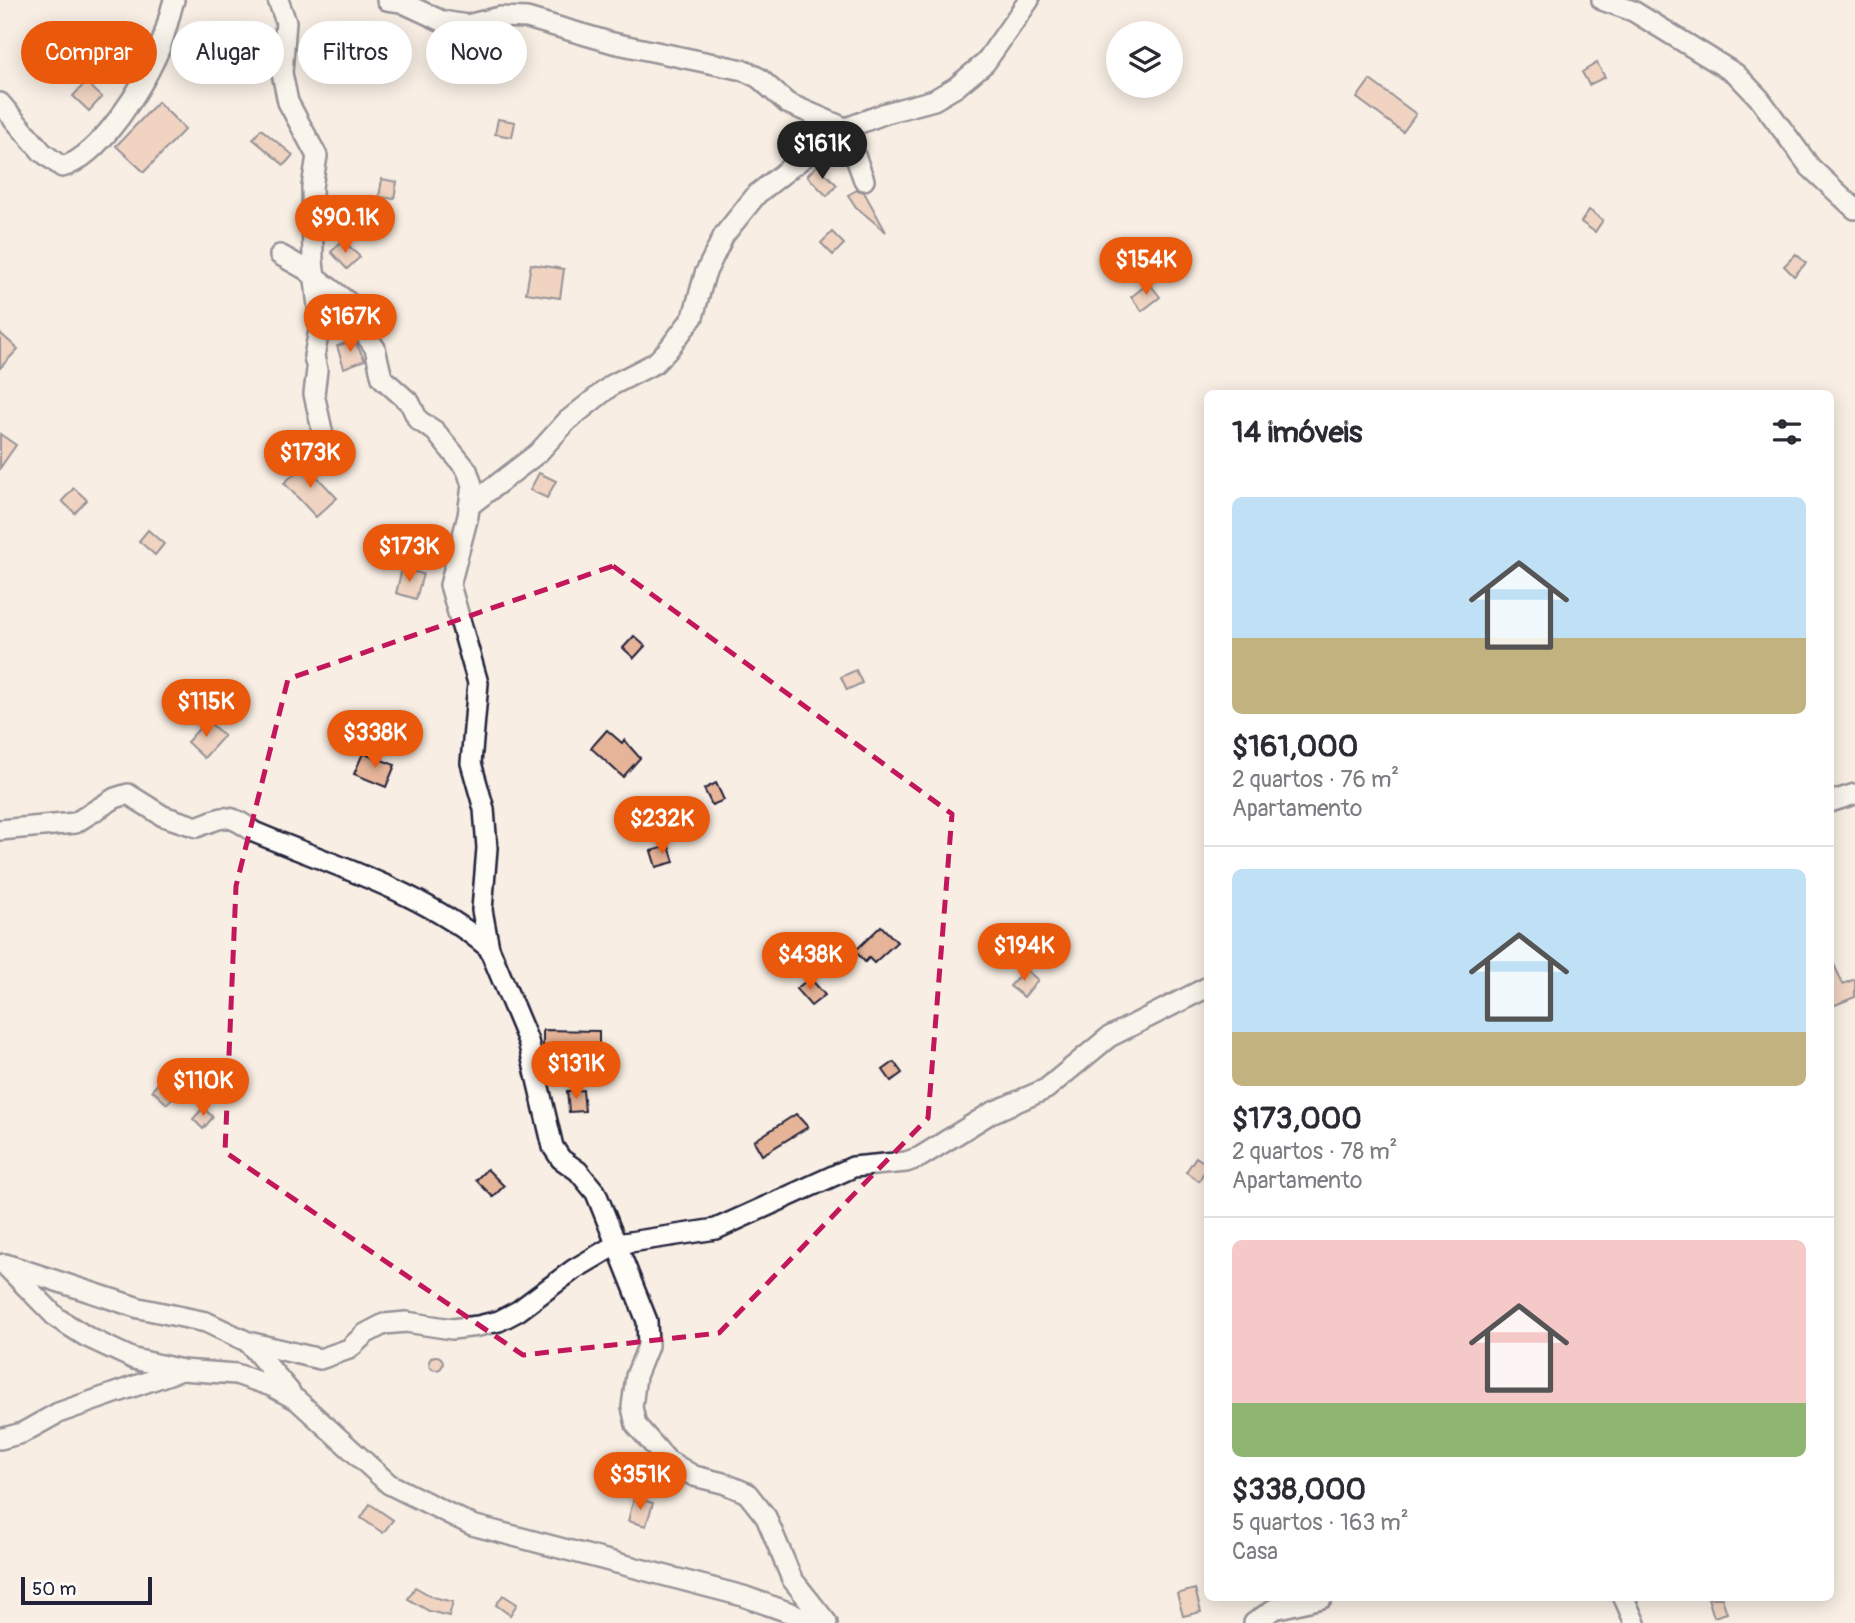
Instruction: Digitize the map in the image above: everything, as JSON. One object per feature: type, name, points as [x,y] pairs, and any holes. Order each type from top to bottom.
[{"type":"street","points":[[0,103],[42,152],[62,167],[74,164],[89,154],[141,87],[160,47],[174,0]]},
{"type":"street","points":[[278,0],[286,22],[282,73],[288,102],[317,156],[312,187],[313,261],[320,326],[314,356],[317,370],[314,394],[324,439]]},
{"type":"street","points":[[387,0],[401,2],[442,21],[467,25],[500,17],[527,18],[613,43],[743,70],[759,78],[787,103],[845,128],[864,180]]},
{"type":"street","points":[[469,506],[538,453],[568,421],[612,384],[655,363],[667,351],[693,317],[705,274],[724,235],[744,209],[776,176],[845,128],[933,100],[956,87],[985,63],[1029,0]]},
{"type":"street","points":[[1602,0],[1633,12],[1735,74],[1759,98],[1811,167],[1855,209]]},
{"type":"street","points":[[280,255],[305,269],[317,281],[353,306],[359,326],[375,348],[382,378],[389,388],[410,403],[418,420],[435,430],[467,470],[472,485],[450,585],[478,683],[472,771],[484,809],[487,848],[482,910],[489,948],[528,1041],[553,1147],[561,1159],[592,1186],[647,1321],[648,1346],[636,1376],[632,1406],[636,1425],[667,1460],[694,1476],[723,1483],[747,1493],[766,1517],[792,1579],[827,1623]]},
{"type":"street","points":[[0,830],[75,823],[128,794],[163,816],[197,827],[223,816],[236,818],[254,832],[383,884],[442,913],[489,948]]},
{"type":"street","points":[[1834,801],[1855,794]]},
{"type":"street","points":[[3,1264],[139,1308],[205,1322],[248,1342],[320,1359],[349,1349],[365,1334],[384,1324],[406,1322],[452,1329],[499,1321],[617,1244],[716,1229],[853,1167],[906,1162],[920,1157],[973,1123],[1053,1084],[1109,1037],[1204,989]]},
{"type":"street","points":[[628,1270],[646,1239]]},
{"type":"street","points":[[3,1264],[71,1328],[134,1359],[183,1370],[254,1379],[297,1400]]},
{"type":"street","points":[[248,1342],[297,1400],[389,1485],[472,1525],[743,1596],[819,1623]]},
{"type":"street","points":[[0,1438],[22,1433],[58,1413],[183,1370]]},
{"type":"street","points":[[1254,1623],[1274,1609],[1309,1601]]},
{"type":"street","points":[[1625,1601],[1635,1623]]},
{"type":"highlighted area","points":[[613,566],[952,814],[928,1118],[719,1333],[523,1355],[225,1152],[236,886],[288,679]]},
{"type":"building","points":[[1597,63],[1605,77],[1589,85],[1582,72]]},
{"type":"building","points":[[1370,80],[1416,114],[1403,132],[1357,98]]},
{"type":"building","points":[[84,84],[88,84],[102,97],[89,111],[73,96]]},
{"type":"building","points":[[158,102],[185,129],[144,172],[116,146]]},
{"type":"building","points":[[498,119],[515,122],[512,137],[495,134]]},
{"type":"building","points":[[261,129],[293,155],[284,165],[253,139]]},
{"type":"building","points":[[817,165],[837,185],[827,196],[807,176]]},
{"type":"building","points":[[382,179],[397,182],[394,199],[379,197]]},
{"type":"building","points":[[857,190],[864,192],[886,232],[856,207],[848,195]]},
{"type":"building","points":[[1589,210],[1603,220],[1595,232],[1581,222]]},
{"type":"building","points":[[832,232],[844,244],[833,255],[821,243]]},
{"type":"building","points":[[343,240],[360,257],[347,269],[331,252]]},
{"type":"building","points":[[1796,254],[1806,263],[1794,276],[1784,266]]},
{"type":"building","points":[[531,264],[564,269],[560,298],[526,293]]},
{"type":"building","points":[[1149,283],[1160,297],[1142,311],[1131,297]]},
{"type":"building","points":[[0,333],[18,349],[0,368]]},
{"type":"building","points":[[354,340],[365,360],[344,368],[337,346]]},
{"type":"building","points":[[0,434],[16,445],[0,468]]},
{"type":"building","points":[[305,464],[337,498],[316,517],[284,483]]},
{"type":"building","points":[[539,473],[556,481],[547,498],[530,490]]},
{"type":"building","points":[[74,488],[87,500],[75,513],[62,501]]},
{"type":"building","points":[[148,530],[164,544],[155,555],[139,541]]},
{"type":"building","points":[[402,569],[423,574],[416,599],[396,593]]},
{"type":"building","points":[[634,636],[645,646],[634,658],[623,648]]},
{"type":"building","points":[[856,670],[862,683],[847,690],[841,677]]},
{"type":"building","points":[[207,720],[224,736],[204,758],[187,742]]},
{"type":"building","points":[[607,730],[622,743],[624,740],[640,758],[623,777],[591,748]]},
{"type":"building","points":[[363,753],[395,765],[386,787],[354,774]]},
{"type":"building","points":[[716,783],[724,800],[712,805],[704,789]]},
{"type":"building","points":[[645,801],[659,806],[654,819],[640,814]]},
{"type":"building","points":[[669,846],[674,862],[656,867],[651,851]]},
{"type":"building","points":[[881,926],[897,942],[874,963],[869,958],[865,962],[855,951]]},
{"type":"building","points":[[1834,965],[1843,984],[1855,979],[1855,997],[1834,1005]]},
{"type":"building","points":[[1025,969],[1038,980],[1024,997],[1010,986]]},
{"type":"building","points":[[810,978],[825,995],[811,1006],[796,989]]},
{"type":"building","points":[[543,1030],[599,1031],[599,1048],[543,1046]]},
{"type":"building","points":[[894,1062],[902,1073],[891,1081],[883,1070]]},
{"type":"building","points":[[167,1074],[182,1088],[167,1104],[152,1090]]},
{"type":"building","points":[[583,1090],[585,1111],[569,1112],[567,1091]]},
{"type":"building","points":[[203,1108],[213,1117],[203,1129],[193,1119]]},
{"type":"building","points":[[796,1114],[808,1127],[762,1155],[754,1141]]},
{"type":"building","points":[[1196,1157],[1204,1162],[1204,1172],[1199,1181],[1186,1172]]},
{"type":"building","points":[[487,1169],[504,1186],[493,1197],[476,1180]]},
{"type":"building","points":[[433,1356],[439,1356],[443,1363],[439,1370],[433,1370],[429,1366],[429,1360]]},
{"type":"building","points":[[634,1498],[653,1503],[646,1526],[628,1521]]},
{"type":"building","points":[[370,1504],[393,1520],[383,1533],[361,1518]]},
{"type":"building","points":[[415,1587],[433,1597],[453,1602],[449,1616],[429,1611],[408,1599]]},
{"type":"building","points":[[1195,1589],[1201,1612],[1183,1616],[1177,1594]]},
{"type":"building","points":[[503,1595],[517,1604],[510,1615],[496,1605]]},
{"type":"building","points":[[1709,1601],[1723,1601],[1727,1613],[1714,1617]]}]
